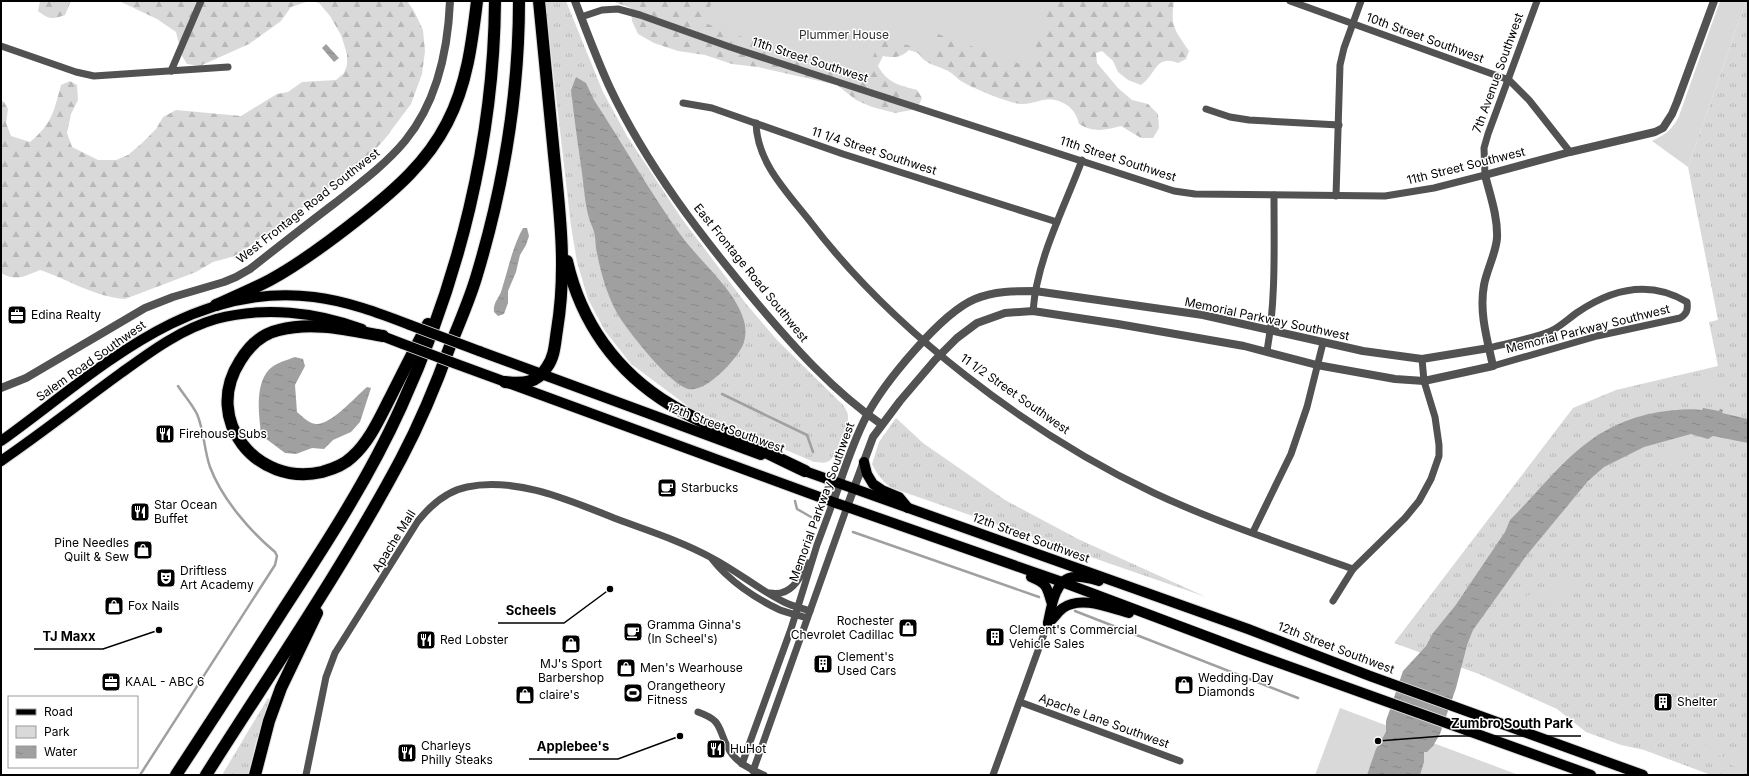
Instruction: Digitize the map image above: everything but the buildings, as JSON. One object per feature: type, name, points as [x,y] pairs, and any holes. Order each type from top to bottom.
[{"type":"highway","points":[[216,305],[256,287],[299,262],[336,237],[390,194],[417,168],[427,156],[447,123],[461,90],[472,43],[477,1]]},
{"type":"highway","points":[[176,775],[344,514],[375,460],[415,376],[449,282],[469,207],[484,138],[491,81],[495,1]]},
{"type":"highway","points":[[206,775],[348,551],[401,459],[418,425],[441,371],[476,278],[493,217],[505,153],[515,82],[519,1]]},
{"type":"highway","points":[[505,382],[525,384],[542,374],[552,356],[558,328],[562,281],[562,239],[538,1]]},
{"type":"highway","points":[[562,239],[574,288],[584,313],[601,342],[627,372],[652,393],[671,405],[805,471]]},
{"type":"highway","points":[[383,336],[323,326],[296,327],[268,333],[256,341],[246,351],[231,377],[227,399],[230,422],[235,434],[252,456],[284,472],[294,474],[315,473],[328,470],[341,465],[352,458],[377,424],[449,282]]},
{"type":"highway","points":[[255,775],[267,727],[281,688],[348,551]]},
{"type":"main road","name":"Salem Road Southwest","points":[[1,441],[140,340],[175,321],[216,305],[261,297],[298,295],[315,297],[355,306],[410,325]]},
{"type":"main road","points":[[1,461],[144,356],[174,337],[215,320],[237,315],[290,313],[329,318],[383,336],[833,502],[1062,582],[1591,775]]},
{"type":"main road","name":"12th Street Southwest","points":[[410,325],[805,471],[1135,588],[1248,629],[1370,676],[1643,775]]},
{"type":"main road","points":[[864,462],[867,474],[874,484],[882,490],[899,497],[908,508]]},
{"type":"main road","points":[[1013,565],[1020,573],[1041,582],[1048,587],[1052,604]]},
{"type":"main road","points":[[1048,623],[1052,604],[1062,582],[1067,578],[1075,577],[1135,588]]},
{"type":"main road","points":[[1048,623],[1056,618],[1059,611],[1064,607],[1080,601],[1163,620]]},
{"type":"street","points":[[171,72],[201,1]]},
{"type":"street","name":"West Frontage Road Southwest","points":[[1,388],[26,378],[144,308],[236,277],[250,269],[366,180],[405,141],[422,116],[439,73],[445,48],[450,1]]},
{"type":"street","name":"East Frontage Road Southwest","points":[[575,1],[610,88],[631,129],[689,220],[800,352],[830,382],[867,414],[882,424]]},
{"type":"street","name":"10th Street Southwest","points":[[1290,1],[1509,80],[1529,100],[1570,152]]},
{"type":"street","points":[[1336,196],[1339,124],[1338,78],[1340,65],[1361,1]]},
{"type":"street","name":"7th Avenue Southwest","points":[[1494,366],[1483,318],[1483,294],[1497,237],[1496,222],[1485,175],[1484,153],[1488,134],[1537,1]]},
{"type":"street","name":"11th Street Southwest","points":[[581,17],[602,10],[618,9],[640,15],[730,47],[1181,192],[1368,197],[1409,193],[1434,188],[1570,152],[1646,135],[1663,128],[1672,114],[1677,102],[1714,1]]},
{"type":"street","points":[[1,46],[86,75],[94,76],[228,67]]},
{"type":"street","name":"11 1/4 Street Southwest","points":[[683,103],[712,108],[843,154],[1057,222]]},
{"type":"street","points":[[1206,109],[1230,117],[1249,120],[1339,124]]},
{"type":"street","name":"11 1/2 Street Southwest","points":[[756,123],[759,148],[764,157],[774,174],[816,230],[874,294],[940,354],[980,386],[1035,425],[1092,460],[1160,495],[1201,513],[1353,569]]},
{"type":"street","points":[[1033,311],[1035,291],[1057,222],[1082,160]]},
{"type":"street","points":[[1267,351],[1274,283],[1274,195]]},
{"type":"street","name":"Memorial Parkway Southwest","points":[[742,764],[791,629],[817,544],[867,414],[887,385],[924,340],[952,313],[976,298],[1001,292],[1035,291],[1203,315],[1270,329],[1323,343],[1363,351],[1422,359],[1489,348],[1551,330],[1592,303],[1630,289],[1638,288],[1660,292],[1687,302],[1688,310],[1684,316],[1680,318],[1597,336],[1494,366],[1424,381],[1395,379],[1317,365],[1267,351],[1118,324],[1033,311],[1006,313],[977,323],[957,338],[940,354],[873,437],[808,614],[753,771]]},
{"type":"street","points":[[1253,532],[1291,454],[1307,407],[1323,343]]},
{"type":"street","points":[[1333,601],[1353,569],[1410,512],[1419,501],[1431,479],[1439,456],[1440,445],[1438,428],[1424,381],[1422,359]]},
{"type":"street","name":"Apache Mall","points":[[306,775],[326,676],[335,653],[418,521],[436,502],[466,487],[492,485],[532,490],[679,542],[729,567],[796,610]]},
{"type":"street","points":[[768,593],[777,594],[792,588],[798,582],[817,544]]},
{"type":"street","points":[[711,557],[722,572],[735,582],[781,610],[796,610],[808,614]]},
{"type":"street","points":[[993,775],[1048,623]]},
{"type":"street","name":"Apache Lane Southwest","points":[[1020,702],[1180,760]]},
{"type":"street","points":[[698,712],[717,722],[728,749],[742,764],[753,771],[764,775]]},
{"type":"green space","points":[[40,1],[71,1],[65,15],[57,18],[50,18],[38,11]]},
{"type":"green space","points":[[119,1],[309,1],[291,7],[281,21],[249,44],[200,66],[187,64],[182,56],[176,32],[157,19]]},
{"type":"green space","points":[[312,1],[407,1],[414,11],[423,30],[425,51],[422,74],[411,104],[384,140],[368,157],[284,222],[235,256],[213,262],[196,272],[125,299],[103,295],[40,270],[16,278],[6,276],[1,273],[1,100],[8,109],[6,123],[11,136],[30,142],[48,123],[61,85],[70,81],[77,85],[78,100],[71,114],[67,133],[72,147],[98,160],[116,160],[128,155],[156,129],[163,117],[176,110],[241,116],[277,94],[288,92],[302,82],[336,80],[344,73],[347,65],[347,54],[341,35],[330,16],[319,3]]},
{"type":"green space","points":[[545,1],[566,1],[603,92],[627,136],[682,219],[747,305],[777,340],[843,405],[848,413],[845,433],[839,447],[829,461],[824,463],[814,462],[693,410],[631,364],[605,331],[588,299],[577,262],[571,226]]},
{"type":"green space","points":[[612,1],[1174,1],[1173,23],[1177,33],[1189,51],[1186,59],[1178,63],[1165,61],[1160,63],[1141,85],[1128,80],[1118,72],[1113,61],[1102,51],[1096,53],[1097,63],[1118,88],[1132,100],[1148,104],[1158,114],[1159,128],[1153,138],[1141,138],[1121,126],[1100,130],[1084,127],[1079,124],[1074,111],[1068,105],[1060,101],[1051,99],[1021,104],[990,95],[959,80],[948,71],[930,64],[918,53],[909,50],[903,55],[897,57],[883,56],[878,66],[890,80],[899,85],[917,90],[922,98],[917,109],[895,113],[872,107],[856,100],[837,85],[758,67],[732,64],[705,55],[678,51],[654,43],[638,34],[632,21],[631,8]]},
{"type":"green space","name":"Plummer House","points":[[712,1],[1049,1],[1051,5],[1028,67],[938,34],[931,53],[881,36],[865,78],[769,47],[705,23]]},
{"type":"green space","points":[[1720,1],[1746,1],[1688,167],[1652,141],[1668,131],[1674,125],[1679,116]]},
{"type":"green space","points":[[1746,1],[1748,1],[1748,775],[1711,775],[1644,750],[1621,745],[1586,732],[1557,709],[1479,674],[1394,643],[1573,408],[1616,390],[1718,366],[1709,322],[1718,320],[1688,167]]},
{"type":"green space","points":[[1693,376],[1719,379],[1728,383],[1730,386],[1725,390],[1689,387],[1686,385],[1686,382]]},
{"type":"green space","points":[[896,418],[923,443],[1005,500],[1078,539],[1206,597],[892,488],[880,478],[872,464],[879,442]]},
{"type":"green space","points":[[1678,445],[1684,456],[1667,464],[1662,453]]},
{"type":"green space","points":[[1581,577],[1584,587],[1530,606],[1526,596]]},
{"type":"green space","points":[[268,698],[271,700],[256,742],[248,775],[222,775]]},
{"type":"green space","points":[[1340,708],[1516,774],[1315,775]]},
{"type":"green space","points":[[1708,740],[1726,748],[1722,757],[1704,750]]},
{"type":"green space","points":[[1735,749],[1748,754],[1748,772],[1728,764]]},
{"type":"water","points":[[326,44],[339,58],[334,62],[322,48]]},
{"type":"water","points":[[576,77],[586,83],[594,100],[680,234],[725,287],[740,309],[745,327],[743,345],[727,367],[703,386],[695,389],[688,389],[680,385],[662,370],[627,328],[617,314],[609,297],[596,250],[595,234],[589,220],[586,202],[571,90]]},
{"type":"water","points":[[523,228],[527,228],[529,236],[520,255],[516,272],[508,291],[508,303],[504,314],[498,316],[494,312],[494,306],[501,292],[513,251]]},
{"type":"water","points":[[295,357],[303,359],[305,366],[295,385],[297,412],[310,422],[316,424],[329,420],[343,410],[367,387],[371,388],[360,422],[351,432],[333,440],[324,449],[312,448],[296,454],[285,453],[265,438],[261,433],[259,407],[260,389],[266,373],[275,365]]},
{"type":"water","points":[[1703,408],[1719,411],[1720,409],[1723,410],[1722,413],[1748,419],[1748,443],[1713,436],[1708,439],[1691,434],[1644,447],[1604,467],[1588,481],[1526,556],[1473,630],[1467,645],[1456,688],[1440,734],[1433,746],[1427,752],[1424,752],[1424,762],[1420,775],[1367,775],[1376,749],[1386,732],[1386,721],[1403,671],[1426,646],[1433,633],[1455,606],[1505,532],[1510,520],[1575,452],[1611,427],[1633,418],[1659,412],[1686,409],[1702,410]]},
{"type":"waterway","points":[[140,775],[275,565],[277,556],[275,552],[238,514],[215,479],[206,454],[197,414],[178,386]]},
{"type":"waterway","points":[[722,394],[807,435],[813,452]]},
{"type":"waterway","points":[[795,501],[797,509],[811,517]]},
{"type":"waterway","points":[[853,532],[1039,597]]},
{"type":"waterway","points":[[1075,611],[1298,698]]},
{"type":"place","name":"Edina Realty","points":[[17,315]]},
{"type":"place","name":"Firehouse Subs","points":[[165,434]]},
{"type":"place","name":"Starbucks","points":[[667,488]]},
{"type":"place","name":"Star Ocean Buffet","points":[[140,512]]},
{"type":"place","name":"Pine Needles Quilt & Sew","points":[[143,550]]},
{"type":"place","name":"Driftless Art Academy","points":[[166,578]]},
{"type":"place","name":"Scheels","points":[[610,589]]},
{"type":"place","name":"Fox Nails","points":[[114,606]]},
{"type":"place","name":"Rochester Chevrolet Cadillac","points":[[908,628]]},
{"type":"place","name":"TJ Maxx","points":[[159,630]]},
{"type":"place","name":"Gramma Ginna's (In Scheel's)","points":[[633,632]]},
{"type":"place","name":"Clement's Commercial Vehicle Sales","points":[[995,637]]},
{"type":"place","name":"Red Lobster","points":[[426,640]]},
{"type":"place","name":"MJ's Sport Barbershop","points":[[571,644]]},
{"type":"place","name":"Clement's Used Cars","points":[[823,664]]},
{"type":"place","name":"Men's Wearhouse","points":[[626,668]]},
{"type":"place","name":"KAAL - ABC 6","points":[[111,682]]},
{"type":"place","name":"Wedding Day Diamonds","points":[[1184,685]]},
{"type":"place","name":"Orangetheory Fitness","points":[[633,693]]},
{"type":"place","name":"claire's","points":[[525,695]]},
{"type":"place","name":"Shelter","points":[[1663,702]]},
{"type":"place","name":"Applebee's","points":[[680,736]]},
{"type":"place","name":"Zumbro South Park","points":[[1378,741]]},
{"type":"place","name":"HuHot","points":[[716,749]]},
{"type":"place","name":"Charleys Philly Steaks","points":[[407,753]]}]
